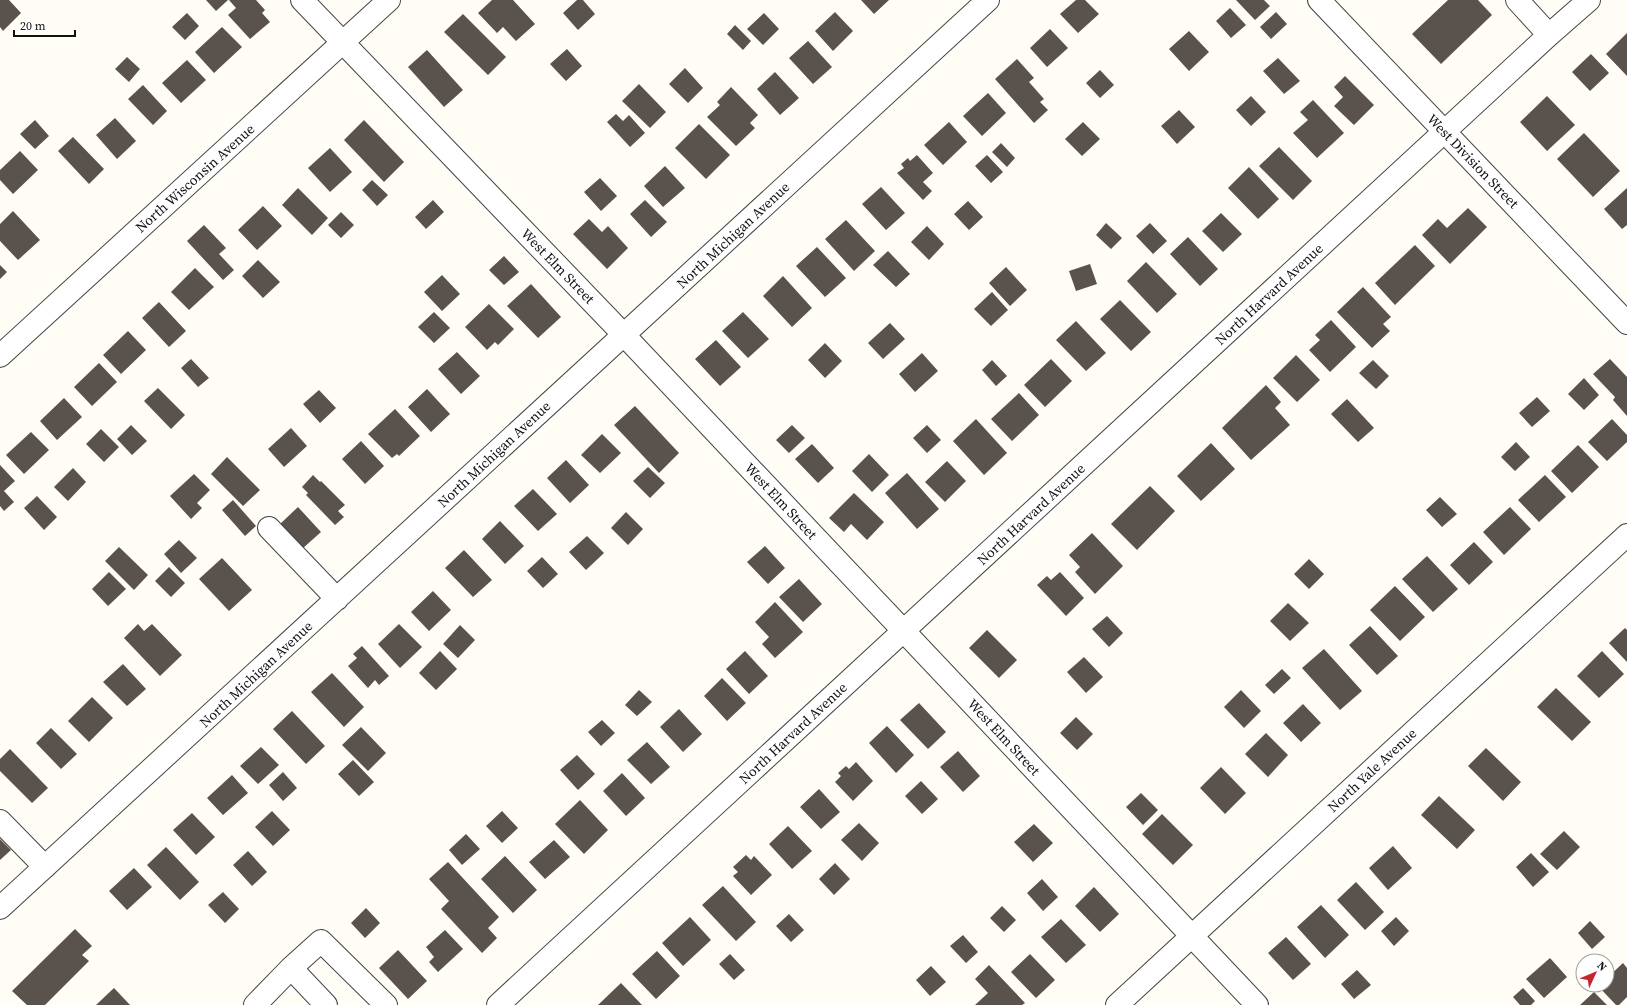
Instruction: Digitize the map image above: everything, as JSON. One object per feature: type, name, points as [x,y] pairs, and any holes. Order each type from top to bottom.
[{"type":"street","name":"West Elm Street","points":[[302,0],[624,335],[1258,1005]]},
{"type":"street","name":"North Wisconsin Avenue","points":[[0,356],[389,0]]},
{"type":"street","name":"North Michigan Avenue","points":[[0,908],[988,0]]},
{"type":"street","name":"West Division Street","points":[[1320,0],[1627,323]]},
{"type":"street","points":[[1517,0],[1556,28]]},
{"type":"street","name":"North Harvard Avenue","points":[[498,1005],[1444,131],[1556,28],[1589,0]]},
{"type":"street","points":[[269,528],[337,599]]},
{"type":"street","name":"North Yale Avenue","points":[[1118,1005],[1627,535]]},
{"type":"street","points":[[0,821],[45,867]]},
{"type":"street","points":[[255,1005],[291,968],[321,941],[386,1005]]},
{"type":"street","points":[[291,968],[326,1005]]},
{"type":"building","points":[[0,0],[9,0],[21,13],[3,31],[0,27]]},
{"type":"building","points":[[206,0],[228,0],[216,11]]},
{"type":"building","points":[[229,0],[256,0],[265,10],[262,13],[270,22],[250,39],[228,15],[236,8]]},
{"type":"building","points":[[492,0],[513,0],[535,24],[516,41],[503,27],[497,33],[478,13]]},
{"type":"building","points":[[577,0],[583,0],[595,14],[578,30],[563,13]]},
{"type":"building","points":[[861,0],[889,0],[874,14]]},
{"type":"building","points":[[1076,0],[1085,0],[1099,14],[1078,33],[1060,14]]},
{"type":"building","points":[[1236,0],[1264,0],[1270,6],[1255,20]]},
{"type":"building","points":[[1448,0],[1478,0],[1492,15],[1441,64],[1412,34]]},
{"type":"building","points":[[1230,8],[1246,25],[1231,38],[1216,21]]},
{"type":"building","points":[[835,12],[853,31],[833,51],[815,31]]},
{"type":"building","points":[[1276,12],[1287,24],[1271,39],[1260,27]]},
{"type":"building","points":[[187,13],[199,26],[185,40],[172,27]]},
{"type":"building","points":[[764,13],[779,29],[763,45],[747,29]]},
{"type":"building","points":[[463,14],[506,57],[488,75],[444,32]]},
{"type":"building","points":[[735,25],[751,41],[743,50],[727,34]]},
{"type":"building","points":[[222,27],[242,47],[214,73],[195,52]]},
{"type":"building","points":[[1050,29],[1068,48],[1047,67],[1030,48]]},
{"type":"building","points":[[1189,31],[1209,52],[1189,71],[1169,49]]},
{"type":"building","points":[[1627,33],[1627,76],[1606,54]]},
{"type":"building","points":[[808,41],[832,67],[813,84],[789,58]]},
{"type":"building","points":[[567,49],[582,66],[566,81],[550,64]]},
{"type":"building","points":[[427,50],[463,90],[444,107],[408,67]]},
{"type":"building","points":[[1591,54],[1609,73],[1590,91],[1572,72]]},
{"type":"building","points":[[127,57],[140,69],[129,82],[115,69]]},
{"type":"building","points":[[1278,58],[1300,81],[1284,94],[1263,71]]},
{"type":"building","points":[[1017,59],[1034,78],[1029,82],[1044,99],[1040,102],[1048,110],[1034,123],[995,79]]},
{"type":"building","points":[[187,60],[206,80],[181,103],[162,83]]},
{"type":"building","points":[[685,68],[703,88],[688,103],[669,84]]},
{"type":"building","points":[[1100,70],[1114,85],[1100,98],[1086,83]]},
{"type":"building","points":[[775,72],[799,98],[780,115],[757,89]]},
{"type":"building","points":[[1345,76],[1374,105],[1354,125],[1334,106],[1343,97],[1334,87]]},
{"type":"building","points":[[639,84],[666,112],[650,128],[622,101]]},
{"type":"building","points":[[143,85],[167,111],[153,125],[128,99]]},
{"type":"building","points":[[731,87],[758,115],[750,123],[755,128],[736,146],[707,117],[720,105],[717,102]]},
{"type":"building","points":[[988,93],[1006,113],[982,136],[963,116]]},
{"type":"building","points":[[1251,96],[1266,112],[1251,126],[1236,110]]},
{"type":"building","points":[[1547,96],[1575,125],[1547,151],[1520,122]]},
{"type":"building","points":[[1313,100],[1344,133],[1317,158],[1293,133],[1308,120],[1300,112]]},
{"type":"building","points":[[1179,110],[1195,127],[1177,144],[1161,126]]},
{"type":"building","points":[[616,114],[623,121],[629,115],[645,133],[630,147],[607,122]]},
{"type":"building","points":[[115,118],[136,141],[117,159],[96,135]]},
{"type":"building","points":[[35,120],[49,136],[35,149],[20,134]]},
{"type":"building","points":[[364,120],[404,162],[384,182],[344,140]]},
{"type":"building","points":[[949,122],[967,142],[943,165],[924,145]]},
{"type":"building","points":[[1083,122],[1100,139],[1082,156],[1065,139]]},
{"type":"building","points":[[699,124],[730,155],[706,179],[675,148]]},
{"type":"building","points":[[1584,133],[1620,171],[1593,197],[1557,159]]},
{"type":"building","points":[[73,137],[104,169],[89,184],[58,151]]},
{"type":"building","points":[[1001,143],[1015,158],[1007,167],[992,152]]},
{"type":"building","points":[[1279,147],[1312,181],[1293,200],[1259,166]]},
{"type":"building","points":[[330,148],[352,172],[330,192],[308,168]]},
{"type":"building","points":[[20,151],[38,170],[13,194],[0,180],[0,170]]},
{"type":"building","points":[[917,155],[933,173],[923,182],[932,191],[923,200],[897,173],[904,168],[901,164],[908,158],[910,161]]},
{"type":"building","points":[[987,155],[1003,172],[991,183],[975,166]]},
{"type":"building","points":[[665,166],[685,188],[663,207],[644,186]]},
{"type":"building","points":[[1249,167],[1279,199],[1258,219],[1228,188]]},
{"type":"building","points":[[600,178],[617,196],[601,211],[584,192]]},
{"type":"building","points":[[372,180],[388,195],[377,206],[362,190]]},
{"type":"building","points":[[881,187],[905,213],[886,230],[862,204]]},
{"type":"building","points":[[298,188],[328,218],[312,235],[282,205]]},
{"type":"building","points":[[1627,188],[1627,225],[1622,229],[1604,209]]},
{"type":"building","points":[[433,200],[444,212],[426,229],[415,217]]},
{"type":"building","points":[[645,200],[667,222],[651,237],[630,214]]},
{"type":"building","points":[[968,201],[983,217],[969,230],[954,214]]},
{"type":"building","points":[[263,206],[282,226],[257,250],[238,230]]},
{"type":"building","points":[[1468,208],[1487,227],[1450,264],[1422,235],[1438,219],[1447,228]]},
{"type":"building","points":[[13,211],[40,240],[18,260],[0,241],[0,224]]},
{"type":"building","points":[[341,212],[354,225],[341,238],[328,225]]},
{"type":"building","points":[[1221,213],[1242,234],[1223,252],[1202,231]]},
{"type":"building","points":[[589,219],[602,232],[608,226],[628,248],[607,269],[573,234]]},
{"type":"building","points":[[846,220],[875,251],[854,271],[825,239]]},
{"type":"building","points":[[1106,223],[1122,238],[1111,249],[1096,235]]},
{"type":"building","points":[[1150,223],[1167,241],[1153,254],[1136,236]]},
{"type":"building","points":[[204,225],[226,248],[219,254],[234,270],[223,280],[187,241]]},
{"type":"building","points":[[927,226],[944,244],[929,260],[911,242]]},
{"type":"building","points":[[1188,237],[1218,269],[1200,286],[1170,254]]},
{"type":"building","points":[[1415,245],[1435,266],[1395,305],[1375,283]]},
{"type":"building","points":[[817,247],[846,278],[825,297],[796,266]]},
{"type":"building","points":[[888,251],[910,274],[896,287],[873,265]]},
{"type":"building","points":[[504,256],[519,272],[504,285],[489,270]]},
{"type":"building","points":[[258,260],[280,282],[263,298],[242,276]]},
{"type":"building","points":[[1146,262],[1177,294],[1157,313],[1127,281]]},
{"type":"building","points":[[1090,264],[1097,284],[1076,291],[1069,271]]},
{"type":"building","points":[[0,265],[7,272],[0,279]]},
{"type":"building","points":[[1006,267],[1027,290],[1010,306],[989,283]]},
{"type":"building","points":[[195,268],[214,287],[189,310],[171,292]]},
{"type":"building","points":[[442,275],[460,294],[442,311],[424,292]]},
{"type":"building","points":[[783,276],[812,308],[792,327],[763,296]]},
{"type":"building","points":[[531,284],[561,317],[538,338],[507,306]]},
{"type":"building","points":[[1363,287],[1391,317],[1383,324],[1390,331],[1372,348],[1337,312]]},
{"type":"building","points":[[992,292],[1008,310],[991,326],[974,309]]},
{"type":"building","points":[[1120,300],[1151,332],[1131,351],[1100,319]]},
{"type":"building","points":[[159,302],[186,331],[169,347],[142,318]]},
{"type":"building","points":[[489,304],[514,329],[498,345],[495,342],[487,350],[465,327]]},
{"type":"building","points":[[434,312],[450,328],[434,343],[418,327]]},
{"type":"building","points":[[743,312],[769,339],[748,358],[722,331]]},
{"type":"building","points":[[1331,320],[1356,347],[1330,372],[1309,350],[1320,340],[1315,335]]},
{"type":"building","points":[[1076,321],[1106,353],[1086,371],[1056,340]]},
{"type":"building","points":[[890,323],[905,339],[883,359],[868,343]]},
{"type":"building","points":[[128,331],[146,350],[121,374],[103,355]]},
{"type":"building","points":[[716,340],[741,367],[720,386],[695,359]]},
{"type":"building","points":[[825,343],[842,361],[825,378],[808,360]]},
{"type":"building","points":[[457,352],[480,376],[461,394],[438,369]]},
{"type":"building","points":[[922,353],[938,371],[915,392],[899,374]]},
{"type":"building","points":[[1296,355],[1320,380],[1297,402],[1273,378]]},
{"type":"building","points":[[191,359],[209,378],[198,387],[181,368]]},
{"type":"building","points":[[1051,359],[1072,381],[1045,407],[1024,385]]},
{"type":"building","points":[[1610,359],[1627,377],[1627,416],[1613,400],[1615,397],[1593,374]]},
{"type":"building","points":[[992,360],[1007,376],[996,386],[982,370]]},
{"type":"building","points":[[1373,360],[1389,376],[1376,389],[1359,373]]},
{"type":"building","points":[[99,363],[117,382],[92,406],[74,387]]},
{"type":"building","points":[[1584,378],[1599,395],[1584,410],[1568,394]]},
{"type":"building","points":[[1266,385],[1281,402],[1275,408],[1290,425],[1251,460],[1222,428]]},
{"type":"building","points":[[158,388],[185,415],[171,429],[144,401]]},
{"type":"building","points":[[427,389],[450,414],[431,432],[408,407]]},
{"type":"building","points":[[319,390],[336,408],[320,423],[303,404]]},
{"type":"building","points":[[1019,393],[1039,415],[1012,441],[991,419]]},
{"type":"building","points":[[1537,397],[1550,411],[1532,427],[1519,413]]},
{"type":"building","points":[[64,398],[82,417],[57,440],[40,421]]},
{"type":"building","points":[[1347,399],[1374,428],[1358,442],[1331,414]]},
{"type":"building","points":[[635,406],[679,453],[659,473],[614,425]]},
{"type":"building","points":[[395,409],[420,436],[399,456],[397,454],[392,458],[368,434]]},
{"type":"building","points":[[976,419],[1007,453],[984,475],[953,441]]},
{"type":"building","points":[[1612,419],[1627,435],[1627,442],[1607,461],[1588,442]]},
{"type":"building","points":[[131,425],[147,441],[132,455],[117,439]]},
{"type":"building","points":[[792,425],[805,438],[789,453],[776,440]]},
{"type":"building","points":[[927,425],[941,440],[927,453],[913,438]]},
{"type":"building","points":[[291,428],[307,446],[284,467],[268,449]]},
{"type":"building","points":[[101,429],[119,447],[104,462],[86,444]]},
{"type":"building","points":[[31,432],[49,450],[24,474],[6,455]]},
{"type":"building","points":[[602,434],[621,453],[600,473],[581,455]]},
{"type":"building","points":[[361,441],[384,466],[365,484],[342,459]]},
{"type":"building","points":[[1516,442],[1530,457],[1515,471],[1501,457]]},
{"type":"building","points":[[1211,443],[1235,469],[1201,501],[1177,476]]},
{"type":"building","points":[[812,444],[834,468],[818,483],[795,459]]},
{"type":"building","points":[[1578,445],[1599,467],[1572,493],[1551,471]]},
{"type":"building","points":[[869,454],[889,475],[872,492],[852,471]]},
{"type":"building","points":[[227,457],[260,490],[243,506],[211,474]]},
{"type":"building","points":[[566,460],[589,485],[570,503],[547,478]]},
{"type":"building","points":[[947,461],[966,481],[945,502],[925,482]]},
{"type":"building","points":[[0,465],[15,481],[4,491],[14,502],[4,511],[0,506]]},
{"type":"building","points":[[648,467],[665,483],[650,498],[633,481]]},
{"type":"building","points":[[73,468],[86,482],[68,501],[54,487]]},
{"type":"building","points":[[907,473],[939,509],[917,529],[885,493]]},
{"type":"building","points":[[194,474],[210,490],[197,503],[202,508],[191,519],[170,496]]},
{"type":"building","points":[[313,475],[345,505],[338,511],[344,517],[335,525],[306,495],[308,493],[302,487]]},
{"type":"building","points":[[1545,475],[1566,497],[1539,522],[1518,500]]},
{"type":"building","points":[[1150,486],[1175,511],[1137,550],[1111,524]]},
{"type":"building","points":[[533,489],[557,514],[538,531],[514,506]]},
{"type":"building","points":[[854,493],[884,522],[867,540],[851,524],[844,532],[829,518]]},
{"type":"building","points":[[37,496],[57,517],[44,530],[24,508]]},
{"type":"building","points":[[1440,497],[1457,514],[1442,527],[1426,510]]},
{"type":"building","points":[[233,500],[256,526],[245,536],[222,510]]},
{"type":"building","points":[[298,507],[321,532],[302,549],[279,525]]},
{"type":"building","points":[[1510,507],[1531,529],[1504,555],[1483,532]]},
{"type":"building","points":[[626,512],[643,529],[628,545],[611,528]]},
{"type":"building","points":[[500,521],[524,546],[505,564],[482,539]]},
{"type":"building","points":[[1092,533],[1123,566],[1095,594],[1075,572],[1080,567],[1069,555]]},
{"type":"building","points":[[587,536],[604,553],[586,570],[569,552]]},
{"type":"building","points":[[179,540],[197,558],[181,573],[164,554]]},
{"type":"building","points":[[1474,542],[1493,562],[1469,585],[1450,565]]},
{"type":"building","points":[[765,546],[785,568],[768,584],[747,562]]},
{"type":"building","points":[[119,547],[148,575],[134,590],[105,561]]},
{"type":"building","points":[[464,550],[492,580],[473,597],[445,568]]},
{"type":"building","points":[[1427,556],[1458,589],[1433,612],[1402,579]]},
{"type":"building","points":[[542,557],[558,574],[543,588],[527,571]]},
{"type":"building","points":[[222,558],[252,590],[229,611],[199,579]]},
{"type":"building","points":[[1309,559],[1324,574],[1309,589],[1294,574]]},
{"type":"building","points":[[169,567],[185,583],[171,597],[155,581]]},
{"type":"building","points":[[109,572],[126,589],[108,606],[92,589]]},
{"type":"building","points":[[1060,572],[1084,598],[1066,616],[1037,585],[1047,576],[1051,580]]},
{"type":"building","points":[[799,579],[822,604],[803,622],[779,597]]},
{"type":"building","points":[[1395,586],[1425,617],[1400,641],[1370,610]]},
{"type":"building","points":[[433,591],[451,610],[429,631],[411,612]]},
{"type":"building","points":[[775,602],[803,632],[775,658],[762,644],[769,637],[755,622]]},
{"type":"building","points":[[1288,603],[1309,623],[1290,641],[1270,621]]},
{"type":"building","points":[[1107,616],[1123,633],[1109,647],[1092,629]]},
{"type":"building","points":[[138,624],[144,631],[152,624],[182,655],[160,676],[124,638]]},
{"type":"building","points":[[399,624],[422,647],[400,668],[378,644]]},
{"type":"building","points":[[460,625],[475,640],[458,658],[443,644]]},
{"type":"building","points":[[1370,626],[1398,656],[1377,675],[1349,645]]},
{"type":"building","points":[[1625,628],[1627,630],[1627,662],[1609,643]]},
{"type":"building","points":[[987,630],[1017,660],[999,678],[969,648]]},
{"type":"building","points":[[362,646],[389,676],[379,685],[375,680],[368,688],[348,666],[357,658],[353,654]]},
{"type":"building","points":[[1324,649],[1362,691],[1340,710],[1302,668]]},
{"type":"building","points":[[440,651],[457,669],[436,690],[419,673]]},
{"type":"building","points":[[745,651],[768,676],[749,694],[726,669]]},
{"type":"building","points":[[1602,651],[1624,674],[1599,698],[1577,676]]},
{"type":"building","points":[[1084,657],[1103,677],[1086,693],[1067,672]]},
{"type":"building","points":[[123,664],[146,689],[127,706],[103,682]]},
{"type":"building","points":[[1282,669],[1291,678],[1274,694],[1265,685]]},
{"type":"building","points":[[332,673],[364,707],[344,727],[311,692]]},
{"type":"building","points":[[722,678],[746,703],[727,721],[704,696]]},
{"type":"building","points":[[1556,688],[1591,722],[1572,741],[1537,707]]},
{"type":"building","points":[[639,690],[652,702],[637,716],[625,705]]},
{"type":"building","points":[[1241,690],[1261,711],[1244,728],[1224,707]]},
{"type":"building","points":[[92,697],[113,718],[89,742],[68,721]]},
{"type":"building","points":[[919,703],[946,732],[928,749],[900,720]]},
{"type":"building","points":[[1303,704],[1321,723],[1301,742],[1283,723]]},
{"type":"building","points":[[679,709],[702,734],[683,752],[660,727]]},
{"type":"building","points":[[292,711],[325,746],[306,764],[273,729]]},
{"type":"building","points":[[1076,717],[1093,734],[1077,750],[1060,733]]},
{"type":"building","points":[[602,720],[615,733],[601,746],[588,732]]},
{"type":"building","points":[[887,726],[914,755],[896,773],[869,743]]},
{"type":"building","points":[[361,727],[386,753],[368,771],[342,745]]},
{"type":"building","points":[[51,728],[77,754],[61,769],[36,743]]},
{"type":"building","points":[[1266,733],[1288,755],[1268,777],[1245,754]]},
{"type":"building","points":[[647,742],[670,767],[651,784],[627,760]]},
{"type":"building","points":[[261,747],[279,765],[258,784],[240,766]]},
{"type":"building","points":[[1486,748],[1521,782],[1503,801],[1468,766]]},
{"type":"building","points":[[10,749],[48,788],[32,803],[0,771],[0,759]]},
{"type":"building","points":[[958,751],[980,776],[963,792],[940,767]]},
{"type":"building","points":[[577,755],[595,774],[578,790],[560,770]]},
{"type":"building","points":[[353,760],[374,782],[359,796],[338,774]]},
{"type":"building","points":[[856,762],[873,781],[853,801],[835,782],[841,776],[838,773],[846,766],[849,769]]},
{"type":"building","points":[[1221,767],[1246,793],[1225,814],[1200,788]]},
{"type":"building","points":[[283,772],[297,788],[283,801],[269,785]]},
{"type":"building","points":[[622,773],[645,798],[626,816],[603,791]]},
{"type":"building","points":[[232,775],[248,793],[223,815],[207,798]]},
{"type":"building","points":[[921,781],[938,799],[922,814],[905,796]]},
{"type":"building","points":[[819,789],[840,812],[821,829],[800,807]]},
{"type":"building","points":[[1141,793],[1158,810],[1143,825],[1126,807]]},
{"type":"building","points":[[1439,796],[1475,830],[1457,849],[1421,815]]},
{"type":"building","points":[[580,800],[608,830],[584,854],[555,824]]},
{"type":"building","points":[[272,811],[290,830],[273,846],[255,827]]},
{"type":"building","points":[[502,811],[518,828],[502,843],[486,826]]},
{"type":"building","points":[[192,813],[215,837],[196,855],[173,830]]},
{"type":"building","points":[[1162,814],[1193,845],[1173,865],[1142,834]]},
{"type":"building","points":[[859,823],[879,843],[862,861],[841,840]]},
{"type":"building","points":[[1034,824],[1053,843],[1033,862],[1014,842]]},
{"type":"building","points":[[788,826],[812,851],[792,869],[769,844]]},
{"type":"building","points":[[1564,831],[1580,847],[1557,870],[1540,854]]},
{"type":"building","points":[[466,834],[480,849],[462,865],[449,850]]},
{"type":"building","points":[[0,839],[11,850],[0,860]]},
{"type":"building","points":[[554,840],[570,857],[545,879],[529,862]]},
{"type":"building","points":[[1393,846],[1412,868],[1388,890],[1369,868]]},
{"type":"building","points":[[166,847],[199,882],[180,900],[147,865]]},
{"type":"building","points":[[248,851],[267,872],[252,886],[233,865]]},
{"type":"building","points":[[1531,853],[1549,872],[1533,887],[1516,867]]},
{"type":"building","points":[[746,855],[751,860],[754,856],[772,875],[751,895],[733,876],[738,872],[733,867]]},
{"type":"building","points":[[505,856],[537,890],[513,913],[481,879]]},
{"type":"building","points":[[448,862],[499,917],[488,928],[497,938],[482,953],[441,909],[449,901],[429,879]]},
{"type":"building","points":[[835,863],[850,879],[834,895],[819,879]]},
{"type":"building","points":[[134,868],[152,887],[127,910],[109,891]]},
{"type":"building","points":[[1042,879],[1058,897],[1043,911],[1027,893]]},
{"type":"building","points":[[1356,882],[1384,912],[1365,930],[1337,900]]},
{"type":"building","points":[[723,886],[756,922],[736,941],[702,905]]},
{"type":"building","points":[[1094,887],[1119,914],[1100,932],[1075,906]]},
{"type":"building","points":[[223,892],[239,909],[225,923],[208,905]]},
{"type":"building","points":[[1321,905],[1349,935],[1325,958],[1297,927]]},
{"type":"building","points":[[1002,906],[1016,920],[1004,932],[990,918]]},
{"type":"building","points":[[366,908],[380,923],[365,938],[351,923]]},
{"type":"building","points":[[789,914],[804,930],[791,942],[776,926]]},
{"type":"building","points":[[690,917],[711,940],[683,966],[662,943]]},
{"type":"building","points":[[1396,917],[1409,931],[1394,946],[1381,931]]},
{"type":"building","points":[[1061,919],[1086,945],[1066,963],[1041,937]]},
{"type":"building","points":[[1590,921],[1605,937],[1592,949],[1578,933]]},
{"type":"building","points":[[75,929],[92,946],[82,955],[89,961],[45,1005],[27,1005],[12,991]]},
{"type":"building","points":[[445,930],[463,949],[438,972],[429,962],[434,957],[426,947]]},
{"type":"building","points":[[963,935],[978,952],[966,963],[950,946]]},
{"type":"building","points":[[1286,937],[1311,964],[1293,980],[1268,953]]},
{"type":"building","points":[[398,950],[427,981],[408,999],[379,968]]},
{"type":"building","points":[[657,951],[680,976],[656,999],[632,974]]},
{"type":"building","points":[[730,954],[745,970],[734,980],[719,964]]},
{"type":"building","points":[[1030,954],[1055,980],[1036,998],[1011,972]]},
{"type":"building","points":[[1550,958],[1567,977],[1544,998],[1526,979]]},
{"type":"building","points":[[1623,963],[1627,968],[1627,997],[1619,1005],[1616,1005],[1605,993],[1615,993],[1615,970]]},
{"type":"building","points":[[989,965],[1025,1003],[1022,1005],[975,1005],[988,993],[975,979]]},
{"type":"building","points":[[931,966],[946,982],[930,996],[916,980]]},
{"type":"building","points":[[1357,970],[1371,985],[1354,999],[1341,984]]},
{"type":"building","points":[[621,983],[642,1005],[598,1005]]},
{"type":"building","points":[[114,988],[130,1005],[96,1005]]},
{"type":"building","points":[[1523,988],[1535,1001],[1531,1005],[1520,1005],[1513,997]]},
{"type":"building","points":[[1593,993],[1595,993],[1607,1005],[1580,1005]]}]
